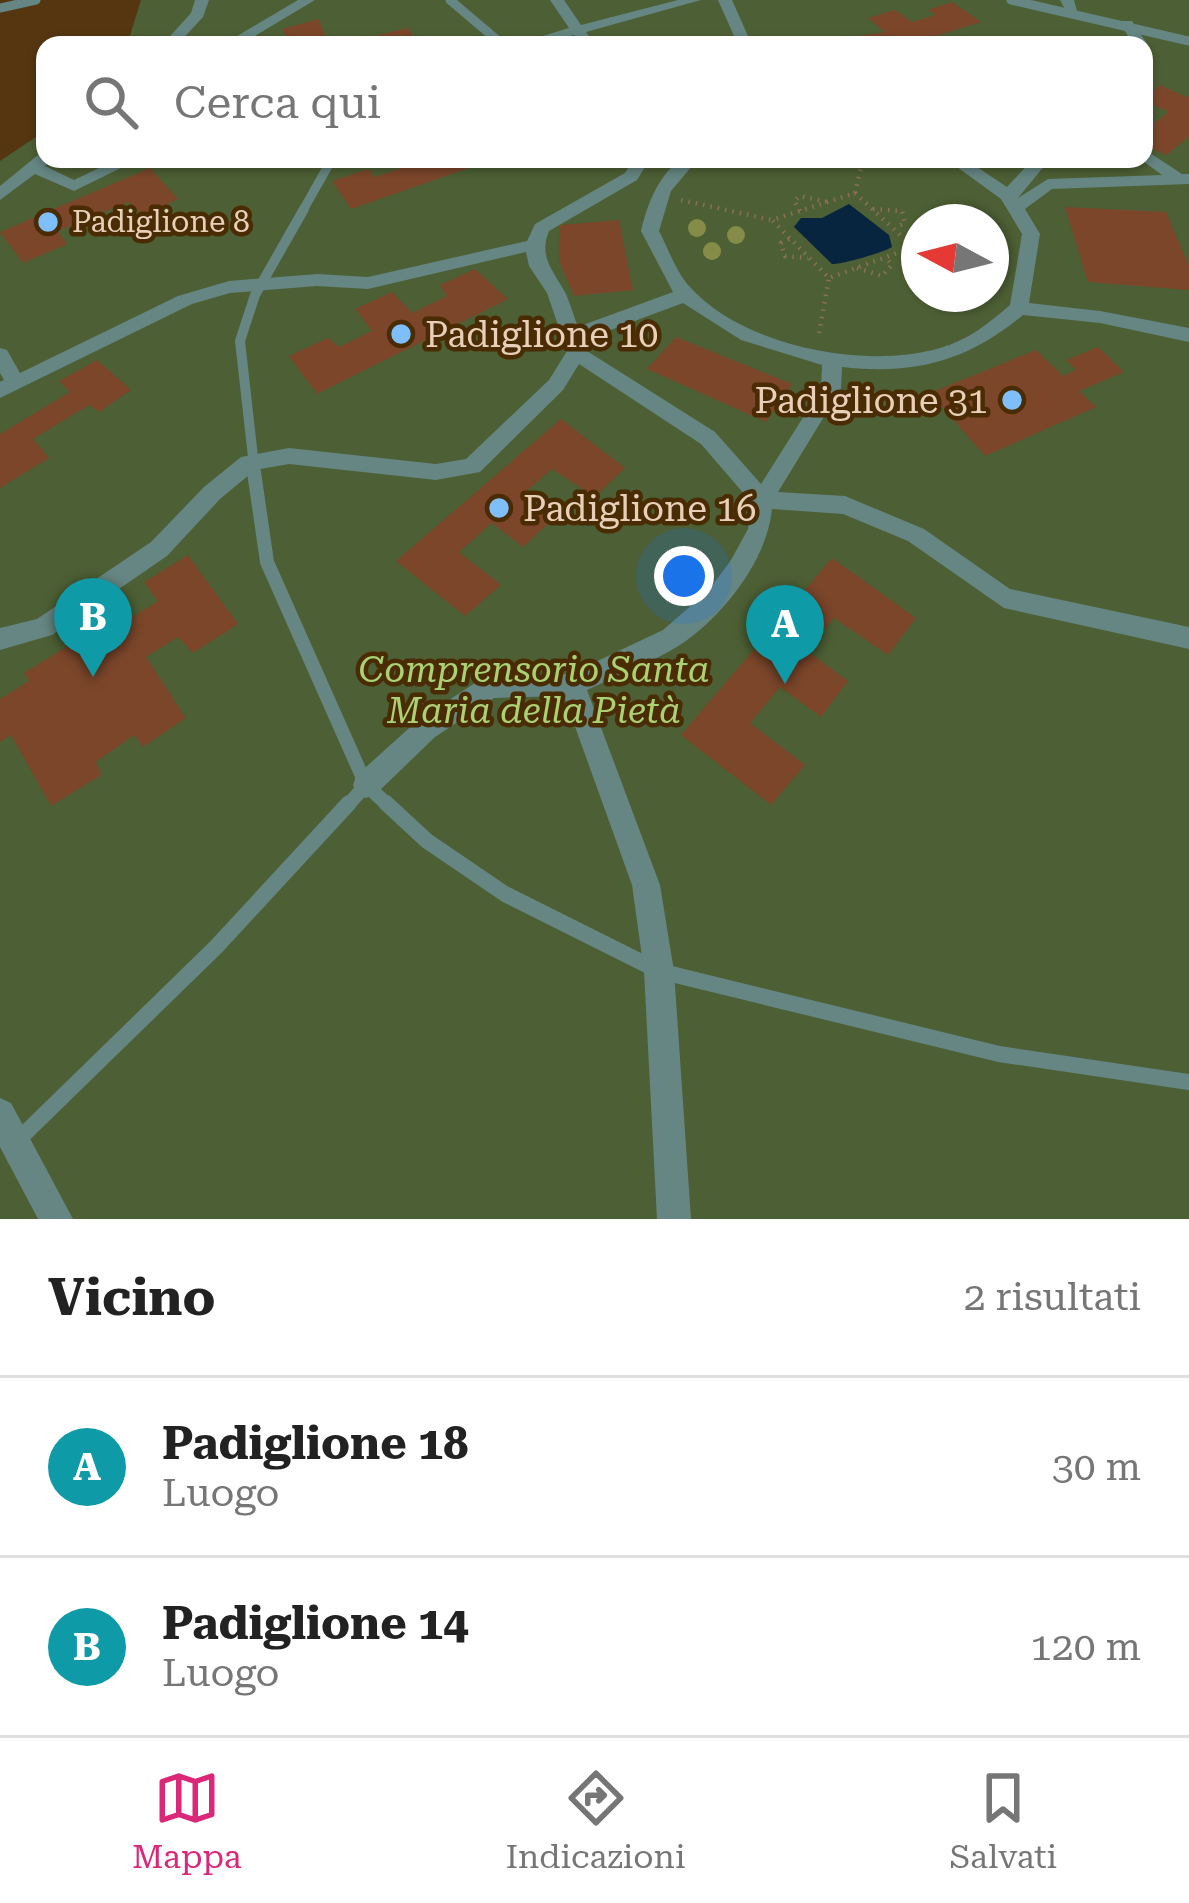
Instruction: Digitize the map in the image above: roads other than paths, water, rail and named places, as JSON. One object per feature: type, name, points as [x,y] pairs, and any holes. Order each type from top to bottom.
[{"type":"street","points":[[177,36],[198,14],[202,0]]},
{"type":"street","points":[[245,36],[308,0]]},
{"type":"street","points":[[557,0],[581,36]]},
{"type":"street","points":[[549,36],[694,0]]},
{"type":"street","points":[[725,0],[741,36]]},
{"type":"street","points":[[1127,25],[1135,36]]},
{"type":"street","points":[[1153,160],[1185,182]]},
{"type":"street","points":[[0,195],[36,165]]},
{"type":"street","points":[[48,168],[74,186],[112,168]]},
{"type":"street","points":[[639,168],[541,227],[534,245],[538,266],[556,293],[578,354],[708,438],[762,500],[844,505],[916,535],[1004,598],[1189,638]]},
{"type":"street","points":[[679,168],[658,195],[650,232],[685,295],[773,348],[823,359],[916,360],[975,342],[1019,308],[1031,234],[1012,201],[966,168]]},
{"type":"street","points":[[1012,201],[1036,168]]},
{"type":"street","points":[[1012,201],[1048,184],[1185,182]]},
{"type":"street","points":[[0,355],[7,386],[185,300],[260,284],[368,283],[534,245]]},
{"type":"street","points":[[0,639],[43,628],[160,549],[212,493],[250,464],[289,456],[436,472],[472,466],[530,414],[578,354],[590,330],[685,295]]},
{"type":"street","points":[[1019,308],[1100,316],[1189,335]]},
{"type":"street","points":[[366,785],[426,729],[490,687],[572,685],[672,637],[717,597],[750,550],[762,500],[830,388],[823,359]]},
{"type":"street","points":[[572,685],[646,885],[659,971],[674,1219]]},
{"type":"street","points":[[8,1128],[56,1219]]},
{"type":"lane","points":[[0,8],[36,0]]},
{"type":"lane","points":[[450,0],[492,36]]},
{"type":"lane","points":[[1011,0],[1070,6],[1189,41]]},
{"type":"lane","points":[[327,168],[260,284],[240,341],[250,464],[266,562],[366,785],[427,841],[506,894],[659,971],[999,1054],[1189,1082]]},
{"type":"lane","points":[[8,1128],[216,947],[366,785]]},
{"type":"water","points":[[849,204],[889,235],[892,247],[832,264],[794,227],[801,218],[822,218]]},
{"type":"place","name":"Padiglione 8","points":[[48,222]]},
{"type":"place","name":"Padiglione 10","points":[[401,334]]},
{"type":"place","name":"Padiglione 31","points":[[1012,400]]},
{"type":"place","name":"Padiglione 16","points":[[499,508]]},
{"type":"place","name":"Padiglione 14","points":[[93,677]]},
{"type":"place","name":"Padiglione 18","points":[[785,684]]},
{"type":"park label","name":"Comprensorio Santa Maria della Pietà","points":[[534,690]]}]
